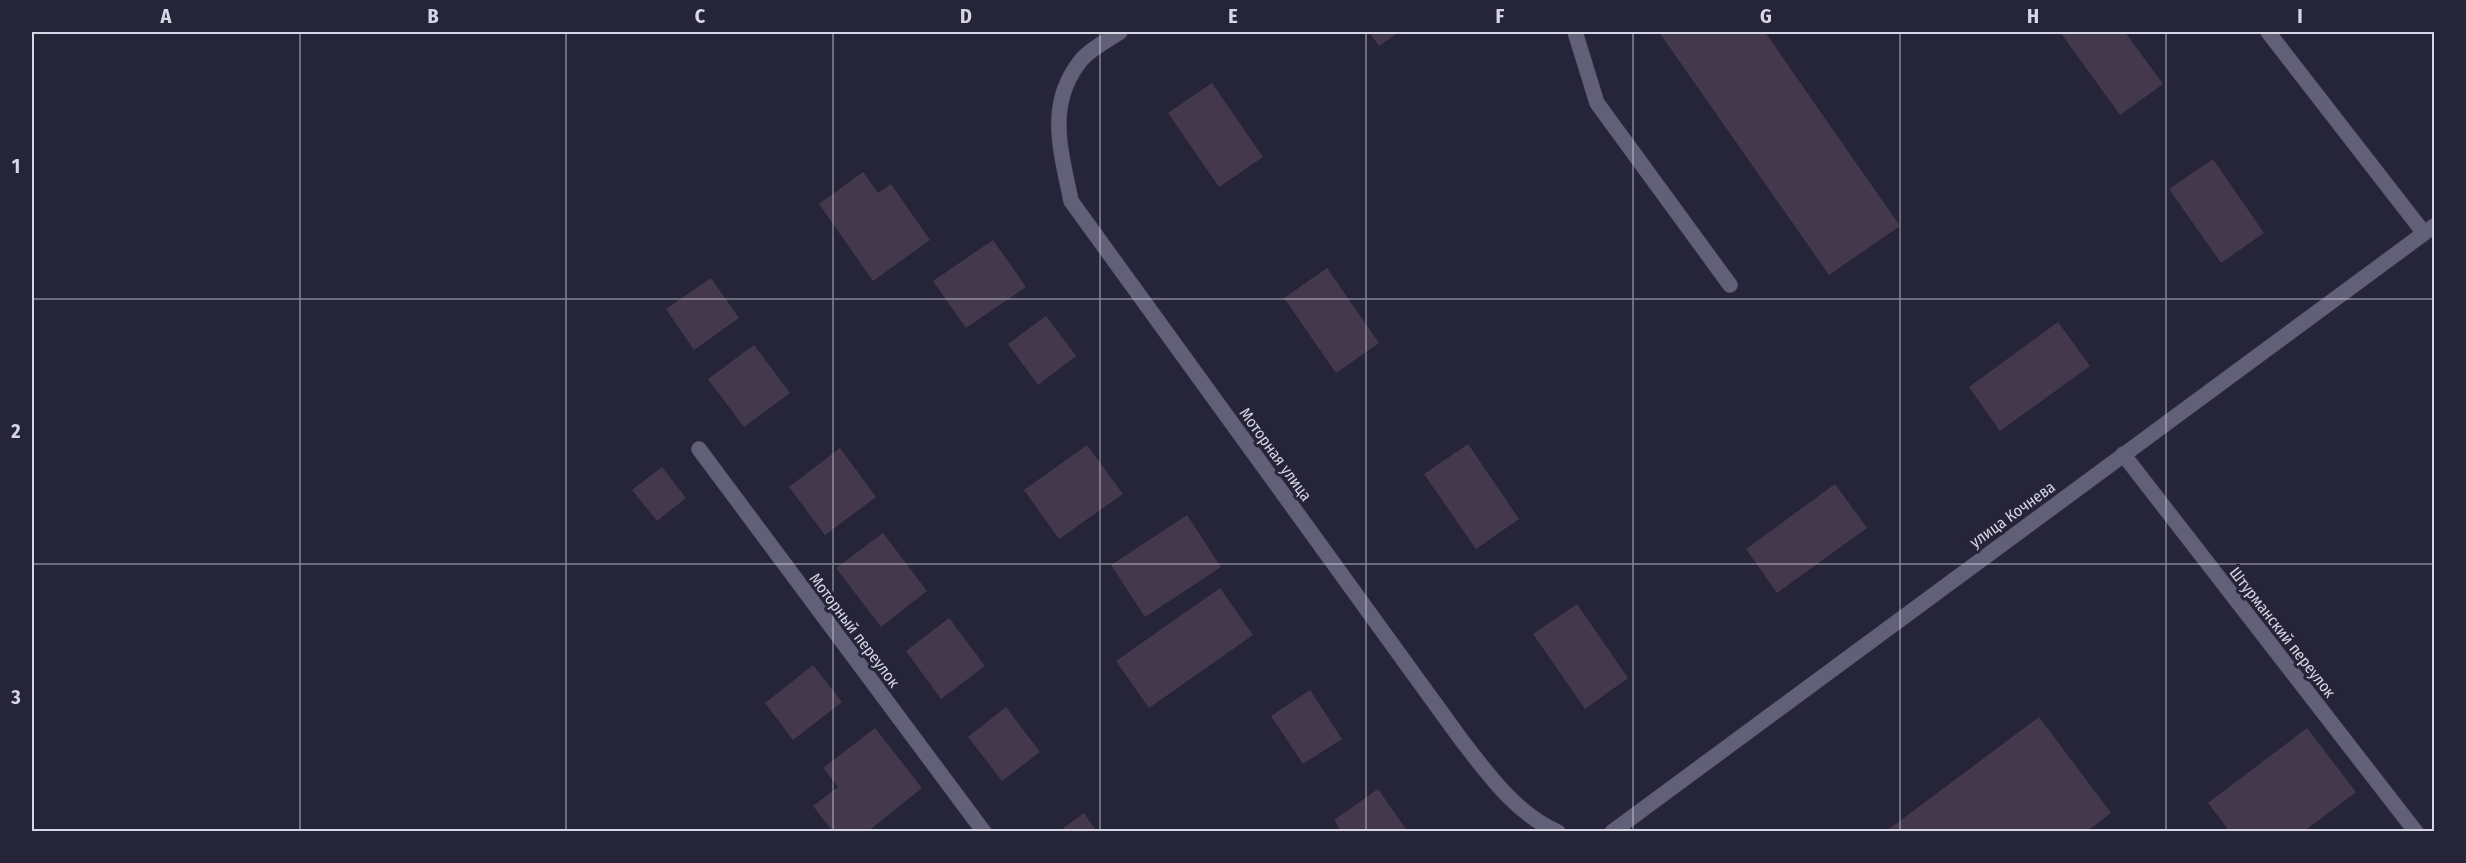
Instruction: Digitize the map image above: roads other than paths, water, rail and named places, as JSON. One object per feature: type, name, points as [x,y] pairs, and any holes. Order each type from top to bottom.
[{"type":"street","name":"Моторная улица","points":[[1120,32],[1083,58],[1061,94],[1057,134],[1071,201],[1491,779],[1540,824],[1558,831]]},
{"type":"street","points":[[1575,32],[1597,103],[1730,285]]},
{"type":"street","points":[[2268,32],[2429,229]]},
{"type":"street","name":"улица Кочнева","points":[[1612,831],[2429,229]]},
{"type":"street","name":"Моторный переулок","points":[[699,449],[984,831]]},
{"type":"street","name":"Штурманский переулок","points":[[2123,454],[2416,831]]}]
